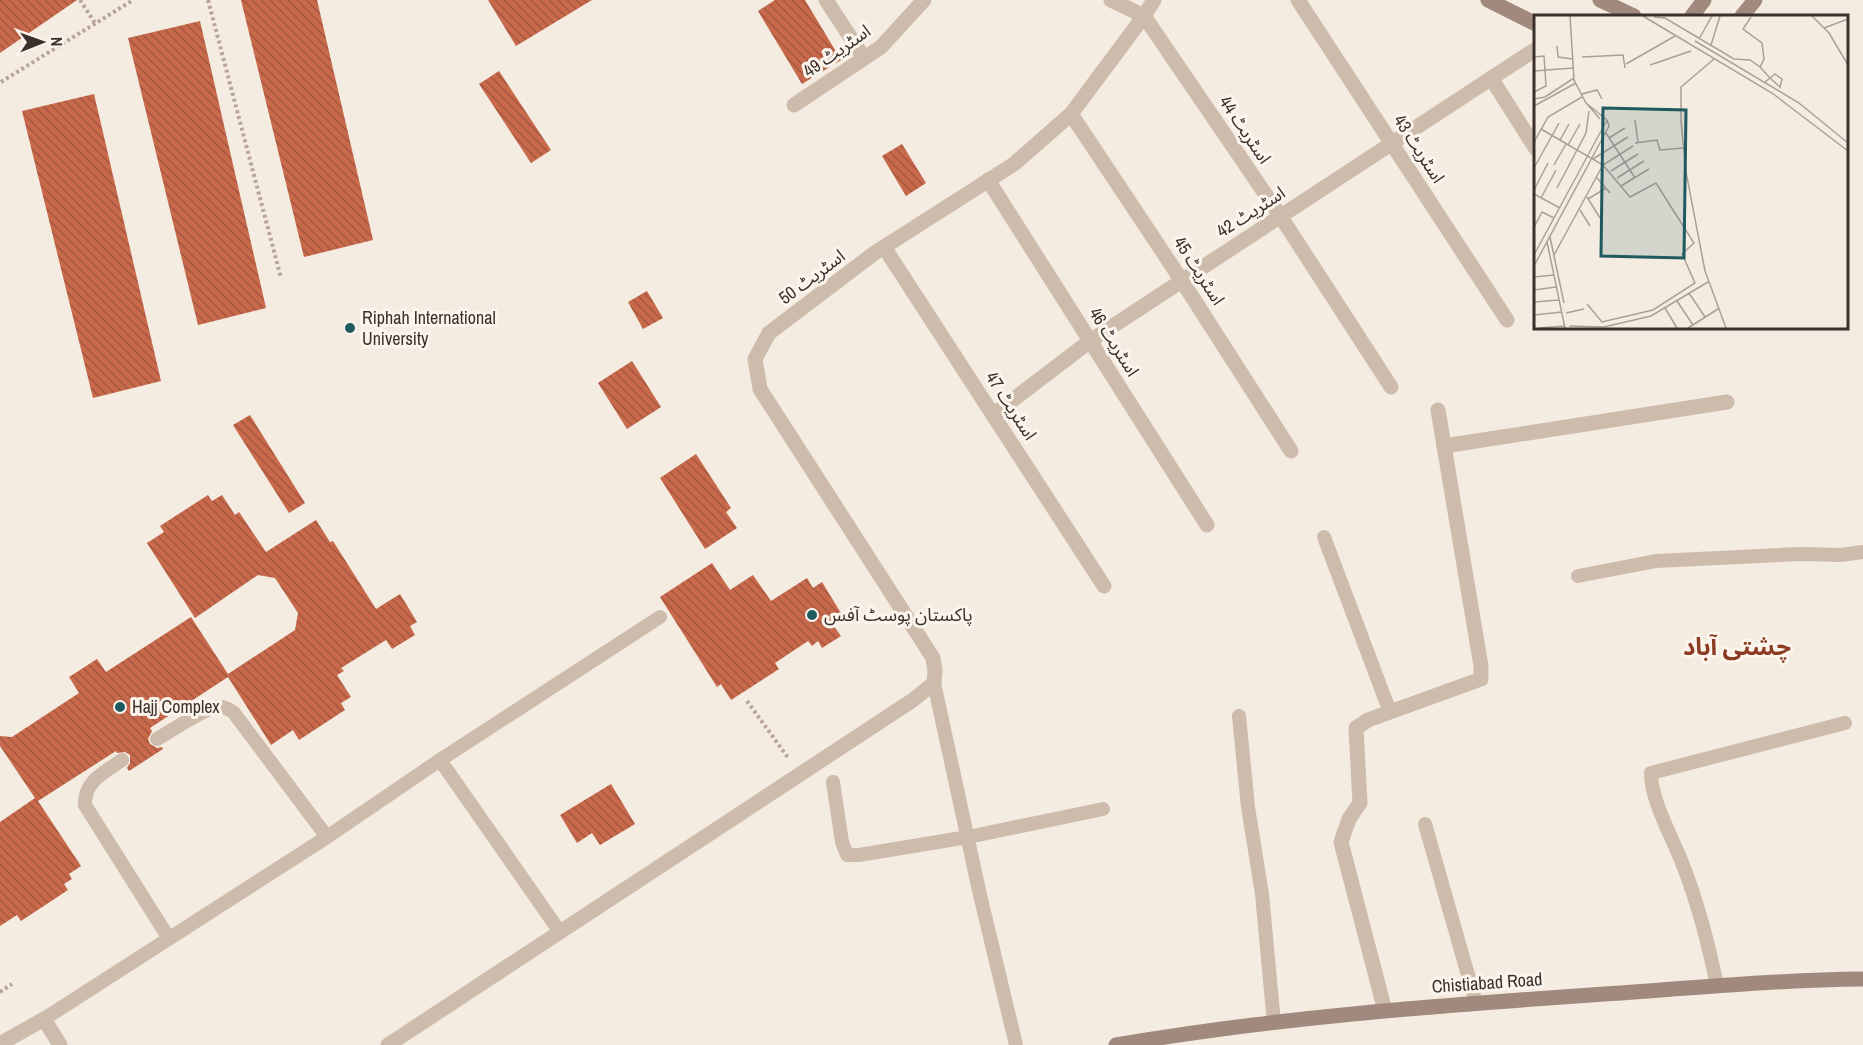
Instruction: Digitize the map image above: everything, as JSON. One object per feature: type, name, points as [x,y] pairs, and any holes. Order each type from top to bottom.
[{"type":"main road","points":[[1488,0],[1534,23]]},
{"type":"main road","points":[[1600,0],[1632,15]]},
{"type":"main road","points":[[1693,15],[1704,0]]},
{"type":"main road","points":[[1743,15],[1755,0]]},
{"type":"main road","name":"Chistiabad Road","points":[[1116,1045],[1178,1034],[1385,1011],[1718,986],[1863,979]]},
{"type":"street","points":[[826,0],[864,58]]},
{"type":"street","name":"اسٹریٹ 49","points":[[794,105],[881,47],[924,0]]},
{"type":"street","points":[[1111,0],[1144,16]]},
{"type":"street","name":"اسٹریٹ 50","points":[[934,683],[933,657],[760,389],[755,359],[769,333],[884,247],[1014,164],[1071,114],[1154,0]]},
{"type":"street","name":"اسٹریٹ 43","points":[[1298,0],[1507,320]]},
{"type":"street","name":"اسٹریٹ 44","points":[[1144,16],[1281,217],[1391,387]]},
{"type":"street","name":"اسٹریٹ 42","points":[[993,415],[1090,341],[1534,50]]},
{"type":"street","points":[[1491,78],[1534,146]]},
{"type":"street","name":"اسٹریٹ 45","points":[[1071,114],[1291,451]]},
{"type":"street","name":"اسٹریٹ 46","points":[[988,180],[1207,525]]},
{"type":"street","name":"اسٹریٹ 47","points":[[884,247],[1104,586]]},
{"type":"street","points":[[1444,446],[1727,402]]},
{"type":"street","points":[[1385,1011],[1341,842],[1349,819],[1360,803],[1356,728],[1368,720],[1481,679],[1481,666],[1438,410]]},
{"type":"street","points":[[388,1045],[924,693],[934,683]]},
{"type":"street","points":[[0,1044],[44,1019],[60,1045]]},
{"type":"lane","points":[[1324,537],[1390,712]]},
{"type":"lane","points":[[1578,576],[1656,561],[1801,554],[1841,555],[1863,552]]},
{"type":"lane","points":[[44,1019],[327,837],[440,760],[660,617]]},
{"type":"lane","points":[[934,683],[1016,1045]]},
{"type":"lane","points":[[157,739],[216,707],[234,712],[327,837]]},
{"type":"lane","points":[[1239,716],[1248,807],[1262,894],[1274,1023]]},
{"type":"lane","points":[[1718,986],[1687,878],[1661,813],[1651,773],[1845,723]]},
{"type":"lane","points":[[122,760],[88,786],[85,805],[168,938]]},
{"type":"lane","points":[[440,760],[561,932]]},
{"type":"lane","points":[[833,783],[842,842],[847,855],[968,837],[1102,809]]},
{"type":"lane","points":[[1425,824],[1476,1003]]},
{"type":"path","points":[[80,0],[95,23]]},
{"type":"path","points":[[1,82],[133,0]]},
{"type":"path","points":[[208,0],[281,278]]},
{"type":"path","points":[[747,701],[800,774]]},
{"type":"path","points":[[0,992],[12,984]]},
{"type":"building","points":[[0,0],[77,0],[0,53]]},
{"type":"building","points":[[241,0],[317,0],[373,240],[304,257]]},
{"type":"building","points":[[488,0],[592,0],[516,46]]},
{"type":"building","points":[[775,0],[805,0],[841,60],[802,84],[758,11]]},
{"type":"building","points":[[200,21],[266,308],[198,325],[128,38]]},
{"type":"building","points":[[499,71],[551,150],[531,163],[479,84]]},
{"type":"building","points":[[94,94],[161,381],[93,398],[22,111]]},
{"type":"building","points":[[902,144],[926,183],[906,196],[882,156]]},
{"type":"building","points":[[647,291],[663,318],[643,329],[628,302]]},
{"type":"building","points":[[632,361],[661,407],[627,429],[598,383]]},
{"type":"building","points":[[250,415],[305,503],[289,513],[233,425]]},
{"type":"building","points":[[696,454],[731,508],[726,512],[737,528],[705,549],[660,478]]},
{"type":"building","name":"Hajj Complex","points":[[208,495],[212,501],[222,495],[235,515],[239,512],[266,552],[316,520],[330,542],[333,541],[376,609],[400,594],[417,622],[410,626],[415,635],[392,649],[386,640],[341,668],[344,671],[337,675],[351,697],[341,703],[345,710],[299,740],[293,730],[271,745],[228,677],[150,728],[152,731],[148,739],[150,744],[163,749],[129,771],[127,768],[130,755],[116,751],[38,801],[81,866],[69,874],[72,879],[64,884],[68,890],[21,921],[17,915],[0,926],[0,822],[35,798],[0,746],[0,736],[12,737],[79,693],[69,677],[97,659],[106,672],[191,617],[228,674],[295,630],[298,613],[275,578],[258,575],[195,618],[147,543],[164,532],[160,526]]},
{"type":"building","points":[[712,563],[730,590],[753,575],[771,601],[807,578],[813,588],[822,582],[844,618],[833,625],[841,636],[822,648],[818,641],[812,646],[808,641],[775,663],[779,669],[731,700],[721,684],[717,687],[660,597]]},
{"type":"building","points":[[611,784],[635,824],[600,845],[592,833],[577,843],[560,815]]},
{"type":"place","name":"Riphah International University","points":[[350,328]]},
{"type":"place","name":"پاکستان پوسٹ آفس","points":[[812,615]]},
{"type":"place","name":"Hajj Complex","points":[[120,707]]},
{"type":"district","name":"چشتی آباد","points":[[1737,647]]}]
